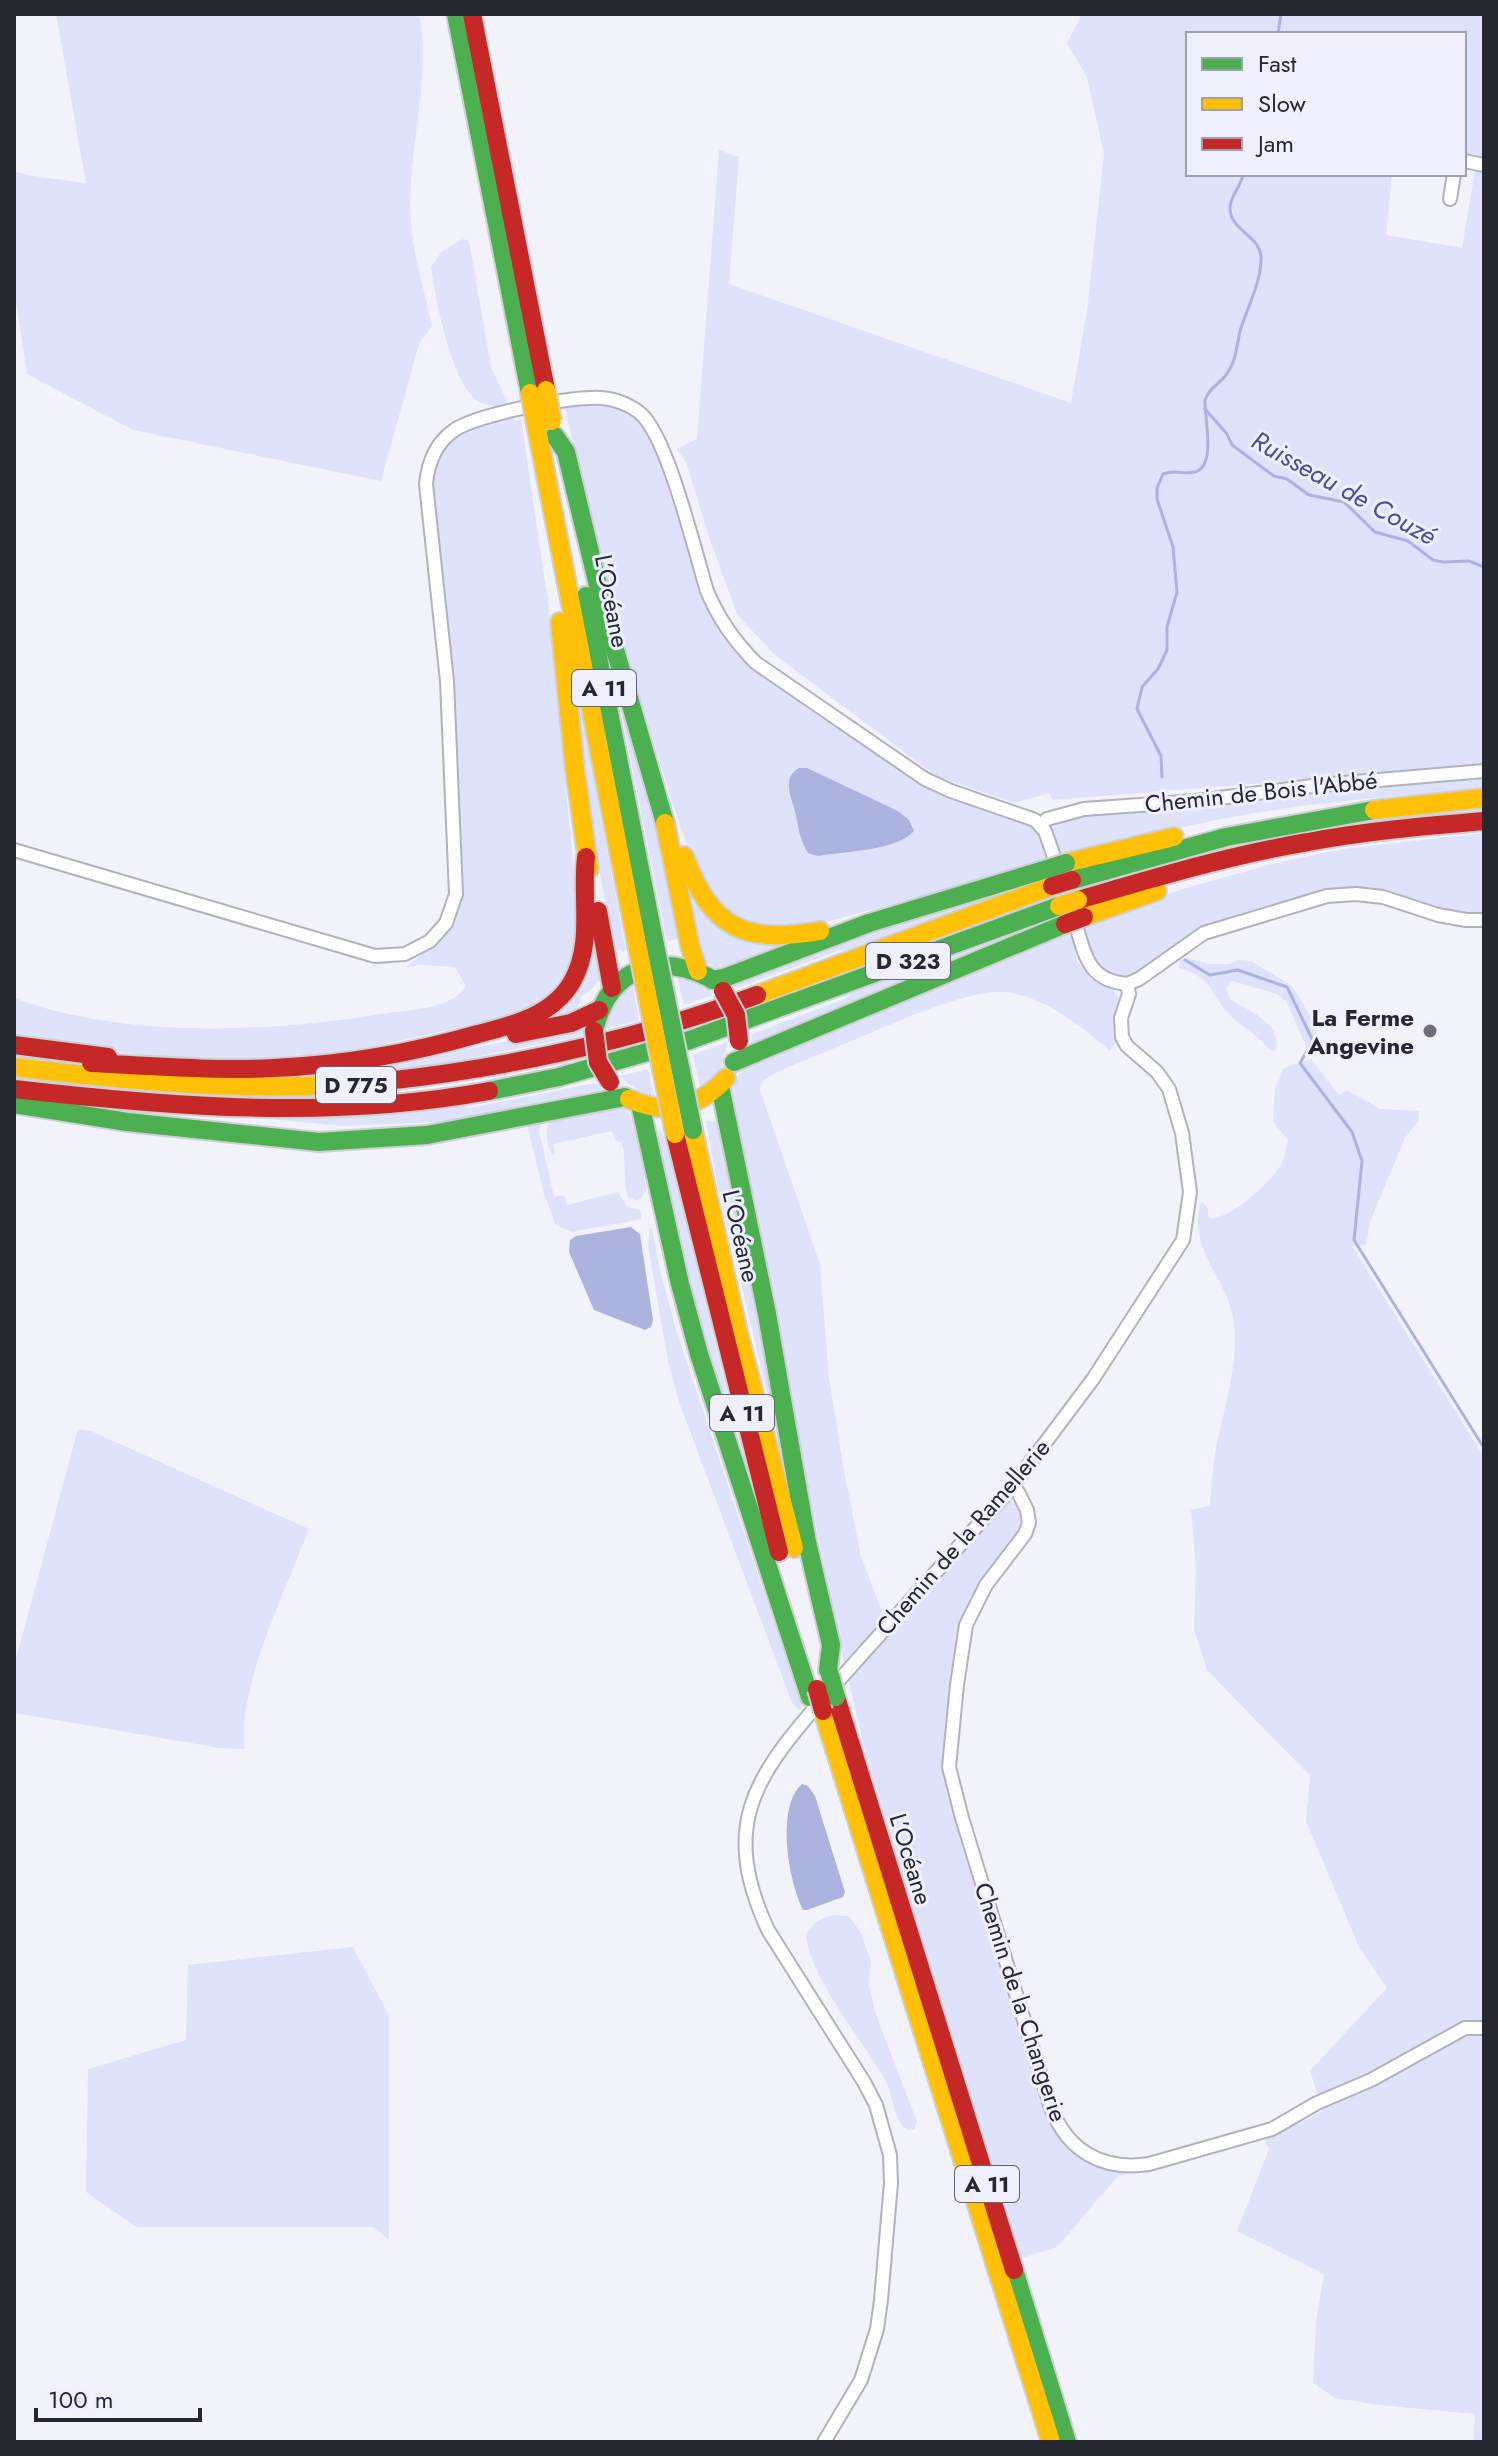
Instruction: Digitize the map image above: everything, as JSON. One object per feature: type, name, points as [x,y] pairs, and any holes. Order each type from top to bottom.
[{"type":"highway","name":"L’Océane","points":[[456,14],[548,427],[646,942],[754,1458],[1051,2442]]},
{"type":"highway","name":"L’Océane","points":[[472,14],[538,391]]},
{"type":"highway","name":"L’Océane","points":[[548,427],[545,474],[646,942]]},
{"type":"highway","points":[[548,427],[566,452],[605,615],[667,831],[690,946],[711,981],[736,1015],[739,1041],[734,1062],[720,1086],[700,1101],[683,1107],[664,1109],[632,1100],[610,1082],[598,1062],[594,1031],[599,1010],[612,988],[626,976],[649,965],[674,964],[711,981],[869,923],[1049,877]]},
{"type":"highway","points":[[545,474],[541,496],[564,653],[586,857],[612,988]]},
{"type":"highway","points":[[654,786],[665,801],[691,879],[700,895],[721,919],[734,928],[780,938],[810,934],[862,920],[869,923]]},
{"type":"highway","name":"D 323","points":[[692,1019],[1069,871],[1155,855],[1278,826],[1391,808],[1484,798]]},
{"type":"highway","name":"D 323","points":[[698,1038],[1204,865],[1286,846],[1398,829],[1484,821]]},
{"type":"highway","points":[[464,1040],[539,1014],[570,986],[588,939],[583,875],[586,857]]},
{"type":"highway","points":[[734,1062],[1062,915]]},
{"type":"highway","points":[[14,1057],[230,1069],[300,1067],[464,1040],[488,1039],[571,1023],[599,1010]]},
{"type":"highway","name":"D 775","points":[[14,1067],[188,1086],[344,1086],[449,1075],[545,1059],[633,1038],[692,1019]]},
{"type":"highway","name":"D 775","points":[[14,1089],[142,1103],[290,1109],[412,1101],[548,1079],[635,1058],[698,1038]]},
{"type":"highway","points":[[14,1045],[137,1063]]},
{"type":"highway","points":[[720,1086],[767,1314],[807,1542],[831,1645],[824,1690]]},
{"type":"highway","points":[[14,1104],[127,1122],[319,1142],[427,1135],[632,1100]]},
{"type":"highway","points":[[632,1100],[699,1354],[824,1690]]},
{"type":"highway","points":[[142,1103],[183,1117],[318,1130],[457,1128]]},
{"type":"highway","name":"L’Océane","points":[[824,1690],[1067,2442]]},
{"type":"street","points":[[1450,199],[1454,176]]},
{"type":"street","points":[[14,850],[375,956],[405,954],[430,941],[439,933],[452,911],[456,874],[447,681],[427,471],[437,447],[464,423],[560,403],[601,398],[627,404],[640,413],[660,440],[707,591],[729,632],[756,663],[925,779],[951,791],[1030,817],[1041,825],[1086,957],[1093,970],[1103,979],[1127,984],[1139,979],[1204,933],[1327,896],[1356,894],[1383,897],[1438,915],[1484,920]]},
{"type":"street","name":"Chemin de Bois l'Abbé","points":[[1041,825],[1047,819],[1084,809],[1196,801],[1320,785],[1484,771]]},
{"type":"street","name":"Chemin de la Ramellerie","points":[[824,2442],[861,2380],[877,2329],[891,2183],[890,2155],[876,2105],[864,2082],[768,1930],[758,1908],[747,1861],[749,1813],[755,1791],[777,1752],[1012,1487],[1093,1379],[1183,1240],[1190,1192],[1182,1133],[1169,1089],[1157,1072],[1127,1046],[1122,1037],[1121,1018],[1129,994],[1127,984]]},
{"type":"street","name":"Chemin de la Changerie","points":[[1012,1487],[1027,1510],[1029,1523],[1025,1534],[986,1585],[966,1625],[949,1767],[1051,2108],[1064,2134],[1074,2145],[1103,2162],[1132,2167],[1149,2164],[1272,2129],[1317,2103],[1371,2080],[1465,2028],[1484,2028]]},
{"type":"shaded area","points":[[56,14],[413,14],[420,18],[423,69],[410,196],[411,222],[432,326],[419,344],[381,481],[133,430],[27,374],[14,288],[14,171],[86,183]]},
{"type":"shaded area","points":[[1082,14],[1484,14],[1484,765],[1052,800],[1049,793],[1014,803],[936,776],[775,655],[737,614],[686,462],[677,449],[697,439],[719,150],[739,157],[729,284],[1071,403],[1087,311],[1104,154],[1087,77],[1067,43]]},
{"type":"shaded area","points":[[463,239],[469,241],[491,367],[509,406],[486,404],[469,392],[460,378],[446,340],[431,267],[442,251]]},
{"type":"shaded area","points":[[586,403],[623,412],[652,436],[708,611],[732,647],[757,671],[917,780],[1024,822],[1040,838],[1050,859],[1045,863],[788,930],[759,929],[713,901],[695,869],[677,817],[610,602],[565,408]]},
{"type":"shaded area","points":[[513,417],[515,421],[521,419],[548,602],[575,883],[577,948],[559,988],[527,1009],[484,1022],[354,1051],[297,1058],[240,1060],[158,1057],[14,1038],[14,998],[104,1021],[152,1026],[249,1028],[344,1020],[421,1009],[442,1004],[466,986],[455,967],[418,965],[406,968],[444,933],[455,914],[462,885],[450,646],[431,495],[438,460],[454,439],[480,426]]},
{"type":"shaded area","points":[[610,656],[639,750],[681,937],[667,942]]},
{"type":"shaded area","points":[[572,662],[626,951],[615,950],[585,797]]},
{"type":"shaded area","points":[[1484,775],[1484,789],[1361,799],[1259,812],[1059,856],[1052,832],[1057,822],[1077,814]]},
{"type":"shaded area","points":[[1484,833],[1484,915],[1454,915],[1374,891],[1349,888],[1306,895],[1220,920],[1190,935],[1135,973],[1113,974],[1104,970],[1097,964],[1087,945],[1086,924],[1179,890],[1272,864],[1343,849]]},
{"type":"shaded area","points":[[1049,878],[737,988],[732,983],[831,942]]},
{"type":"shaded area","points":[[694,896],[784,947],[717,969],[705,960],[699,950],[694,926]]},
{"type":"shaded area","points":[[1061,915],[751,1044],[752,1034],[845,999],[851,993]]},
{"type":"shaded area","points":[[1074,931],[1076,960],[1094,980],[1113,990],[1120,1000],[1116,1042],[1110,1051],[1074,1022],[1034,999],[1004,992],[987,993],[919,1013],[779,1071],[762,1081],[760,1090],[820,1264],[829,1378],[844,1471],[861,1557],[886,1622],[845,1666],[728,1103],[732,1086],[742,1070]]},
{"type":"shaded area","points":[[592,939],[600,978],[581,997],[572,1012],[541,1022]]},
{"type":"shaded area","points":[[1187,958],[1211,964],[1251,961],[1292,986],[1312,1019],[1319,1040],[1313,1049],[1307,1048],[1286,1001],[1277,994],[1233,981],[1226,987],[1230,999],[1263,1019],[1274,1033],[1275,1051],[1270,1050],[1228,1013],[1204,981],[1179,968],[1180,960]]},
{"type":"shaded area","points":[[676,973],[706,986],[713,995],[684,1005]]},
{"type":"shaded area","points":[[632,983],[639,1020],[605,1029],[614,1001]]},
{"type":"shaded area","points":[[584,1027],[581,1036],[424,1067],[308,1078]]},
{"type":"shaded area","points":[[728,1042],[720,1070],[701,1090],[693,1055]]},
{"type":"shaded area","points":[[1311,1059],[1339,1095],[1347,1090],[1380,1109],[1418,1111],[1419,1119],[1405,1138],[1369,1224],[1366,1245],[1352,1246],[1484,1457],[1484,2442],[1473,2442],[1475,2414],[1335,2398],[1313,2383],[1316,2322],[1324,2274],[1237,2231],[1269,2149],[1265,2140],[1323,2111],[1310,2071],[1387,1988],[1359,1947],[1306,1821],[1310,1776],[1207,1670],[1194,1629],[1196,1569],[1191,1510],[1210,1505],[1215,1455],[1231,1381],[1235,1338],[1231,1307],[1199,1235],[1201,1202],[1207,1206],[1209,1218],[1218,1217],[1238,1207],[1275,1173],[1282,1162],[1288,1140],[1273,1122],[1275,1089],[1284,1068]]},
{"type":"shaded area","points":[[648,1069],[654,1097],[642,1094],[619,1076]]},
{"type":"shaded area","points":[[596,1083],[602,1090],[440,1122],[341,1126],[270,1119],[401,1113],[460,1106],[470,1108]]},
{"type":"shaded area","points":[[624,1108],[634,1124],[642,1159],[646,1191],[638,1201],[628,1197],[622,1143],[615,1140],[612,1131],[553,1144],[555,1154],[552,1155],[547,1138],[551,1120]]},
{"type":"shaded area","points":[[542,1121],[539,1131],[554,1197],[564,1195],[567,1205],[618,1192],[627,1207],[640,1210],[642,1219],[572,1232],[556,1225],[544,1194],[527,1124]]},
{"type":"shaded area","points":[[706,1121],[719,1122],[790,1487],[718,1188]]},
{"type":"shaded area","points":[[660,1130],[665,1136],[751,1492],[716,1393],[653,1134]]},
{"type":"shaded area","points":[[650,1228],[676,1330],[801,1703],[799,1710],[792,1703],[679,1402],[668,1361],[648,1246]]},
{"type":"shaded area","points":[[78,1429],[91,1431],[309,1529],[255,1669],[244,1726],[245,1749],[220,1748],[14,1713],[14,1666]]},
{"type":"shaded area","points":[[1007,1501],[1017,1504],[1021,1522],[1015,1537],[971,1596],[960,1628],[946,1764],[1047,2111],[1109,2168],[1127,2174],[1118,2176],[1057,2247],[1022,2258],[867,1758],[849,1683],[850,1676]]},
{"type":"shaded area","points":[[831,1915],[849,1916],[861,1933],[871,1963],[869,1984],[875,2012],[917,2122],[914,2129],[907,2130],[899,2120],[885,2080],[817,1970],[806,1934],[816,1922]]},
{"type":"shaded area","points":[[353,1947],[389,2016],[389,2240],[374,2227],[137,2227],[86,2192],[88,2069],[186,2040],[188,1965]]},
{"type":"water","points":[[799,768],[807,768],[898,811],[909,820],[914,831],[896,842],[869,849],[818,856],[808,853],[800,835],[789,790],[790,778]]},
{"type":"water","points":[[631,1227],[640,1234],[653,1320],[651,1327],[645,1330],[594,1310],[569,1252],[570,1240],[576,1236]]},
{"type":"water","points":[[802,1784],[808,1786],[815,1796],[845,1892],[843,1897],[807,1910],[803,1910],[793,1882],[787,1846],[789,1810]]},
{"type":"waterway","points":[[1278,32],[1281,14]]},
{"type":"waterway","points":[[1162,777],[1161,756],[1137,709],[1142,687],[1158,669],[1167,650],[1167,627],[1177,592],[1173,547],[1157,499],[1157,488],[1163,474],[1195,472],[1206,461],[1205,400],[1233,363],[1240,331],[1259,277],[1260,251],[1231,216],[1232,199],[1242,176]]},
{"type":"waterway","name":"Ruisseau de Couzé","points":[[1205,409],[1227,434],[1232,445],[1274,476],[1287,479],[1309,495],[1344,502],[1375,532],[1408,541],[1433,560],[1469,561],[1484,567]]},
{"type":"waterway","points":[[1185,960],[1210,975],[1238,970],[1287,987],[1313,1041],[1300,1063],[1352,1132],[1362,1161],[1354,1240],[1484,1448]]},
{"type":"traffic: fast","points":[[456,14],[530,393]]},
{"type":"traffic: fast","points":[[555,436],[566,452],[605,615],[665,823]]},
{"type":"traffic: fast","points":[[586,596],[654,940]]},
{"type":"traffic: fast","points":[[1072,880],[1226,837],[1374,810]]},
{"type":"traffic: fast","points":[[1047,869],[1066,863]]},
{"type":"traffic: fast","points":[[712,980],[869,923],[1047,869]]},
{"type":"traffic: fast","points":[[489,1091],[559,1077],[690,1040],[1059,906]]},
{"type":"traffic: fast","points":[[734,1062],[1065,924]]},
{"type":"traffic: fast","points":[[654,940],[693,1130]]},
{"type":"traffic: fast","points":[[594,1031],[610,994],[636,972],[669,966],[708,977]]},
{"type":"traffic: fast","points":[[720,1086],[767,1314],[807,1542],[831,1645],[828,1670]]},
{"type":"traffic: fast","points":[[14,1104],[127,1122],[319,1142],[427,1135],[625,1097]]},
{"type":"traffic: fast","points":[[640,1104],[680,1284],[699,1354],[810,1697]]},
{"type":"traffic: fast","points":[[830,1675],[836,1697]]},
{"type":"traffic: fast","points":[[1014,2270],[1067,2442]]},
{"type":"traffic: slow","points":[[546,390],[552,421]]},
{"type":"traffic: slow","points":[[530,393],[536,424]]},
{"type":"traffic: slow","points":[[536,424],[637,944]]},
{"type":"traffic: slow","points":[[560,622],[589,869]]},
{"type":"traffic: slow","points":[[1374,810],[1484,798]]},
{"type":"traffic: slow","points":[[665,823],[698,971]]},
{"type":"traffic: slow","points":[[1066,863],[1174,837]]},
{"type":"traffic: slow","points":[[684,856],[706,900],[734,926],[771,935],[820,931]]},
{"type":"traffic: slow","points":[[757,995],[1052,886]]},
{"type":"traffic: slow","points":[[1084,917],[1157,891]]},
{"type":"traffic: slow","points":[[1059,906],[1078,900]]},
{"type":"traffic: slow","points":[[637,944],[675,1134]]},
{"type":"traffic: slow","points":[[14,1067],[246,1086],[386,1081]]},
{"type":"traffic: slow","points":[[629,1099],[656,1107],[681,1106],[705,1096],[726,1078]]},
{"type":"traffic: slow","points":[[693,1130],[738,1332],[794,1548]]},
{"type":"traffic: slow","points":[[823,1711],[1051,2442]]},
{"type":"traffic: jam","points":[[472,14],[546,390]]},
{"type":"traffic: jam","points":[[1078,900],[1279,847],[1374,832],[1484,821]]},
{"type":"traffic: jam","points":[[91,1063],[229,1069],[326,1064],[428,1047],[531,1017],[564,994],[579,967],[585,937],[586,857]]},
{"type":"traffic: jam","points":[[1052,886],[1072,880]]},
{"type":"traffic: jam","points":[[598,911],[612,988]]},
{"type":"traffic: jam","points":[[1065,924],[1084,917]]},
{"type":"traffic: jam","points":[[723,991],[736,1015],[739,1041]]},
{"type":"traffic: jam","points":[[386,1081],[481,1068],[574,1050],[666,1025],[757,995]]},
{"type":"traffic: jam","points":[[516,1034],[571,1023],[599,1010]]},
{"type":"traffic: jam","points":[[594,1031],[598,1062],[610,1082]]},
{"type":"traffic: jam","points":[[14,1045],[108,1057]]},
{"type":"traffic: jam","points":[[14,1089],[133,1101],[252,1108],[371,1105],[489,1091]]},
{"type":"traffic: jam","points":[[675,1134],[779,1552]]},
{"type":"traffic: jam","points":[[817,1689],[823,1711]]},
{"type":"traffic: jam","points":[[836,1697],[1014,2270]]},
{"type":"place","name":"La Ferme Angevine","points":[[1430,1031]]}]
